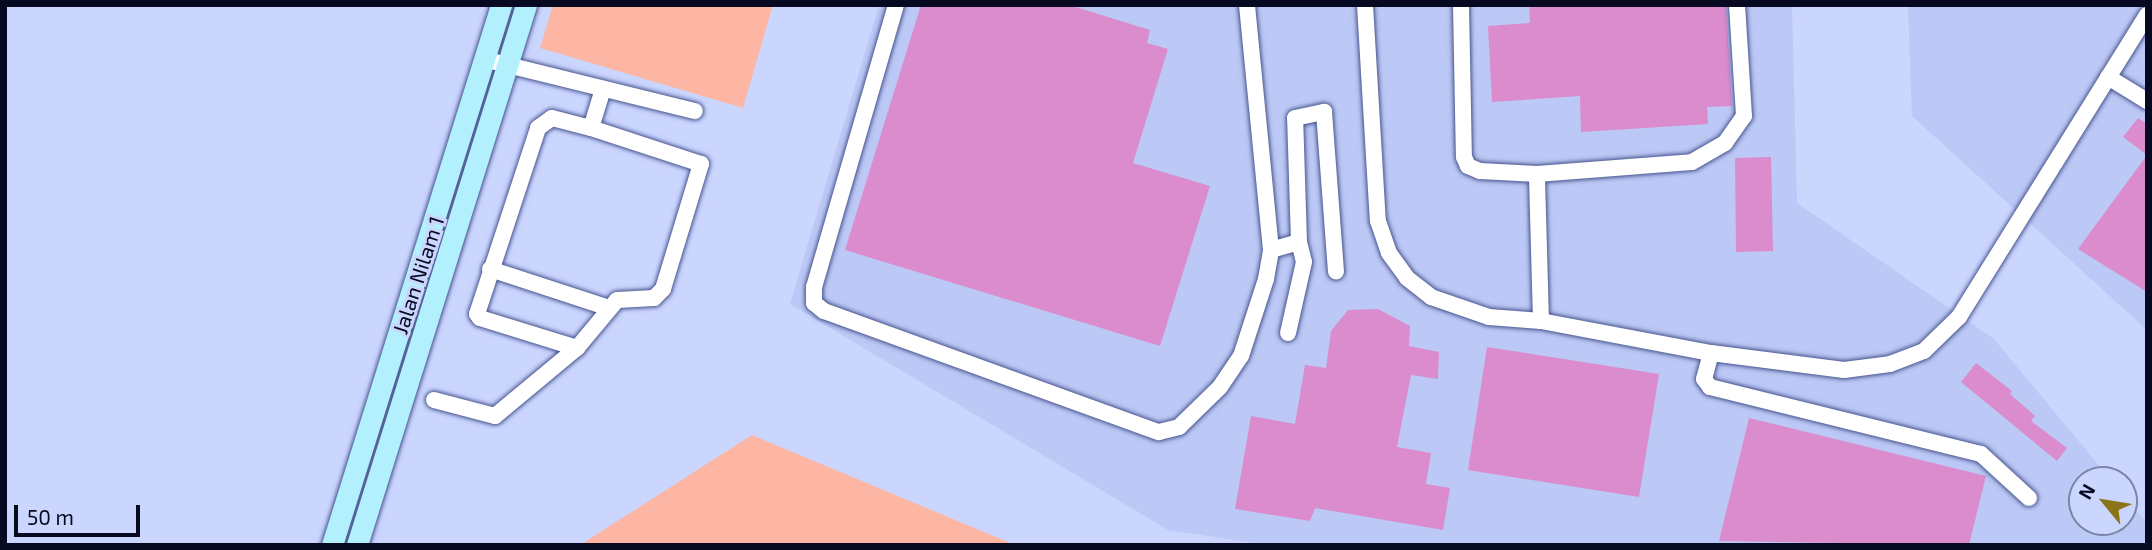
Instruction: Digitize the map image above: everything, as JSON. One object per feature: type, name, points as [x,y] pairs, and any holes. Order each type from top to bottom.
[{"type":"main road","name":"Jalan Nilam 1","points":[[332,545],[487,60],[501,5]]},
{"type":"main road","name":"Jalan Nilam 1","points":[[357,545],[526,5]]},
{"type":"street","points":[[896,5],[814,287],[814,303],[824,311],[1159,432],[1179,427],[1196,412],[1241,356],[1255,318],[1270,250],[1247,5]]},
{"type":"street","points":[[1365,5],[1378,221],[1389,253],[1407,278],[1456,309],[1541,321],[1711,353],[1844,370],[1890,364],[1924,351],[1959,317],[2147,15]]},
{"type":"street","points":[[1461,5],[1464,157],[1468,166],[1480,171],[1537,174],[1692,162],[1725,143],[1744,116],[1737,5]]},
{"type":"street","points":[[487,60],[695,111]]},
{"type":"street","points":[[2108,77],[2147,101]]},
{"type":"street","points":[[591,128],[603,89]]},
{"type":"street","points":[[1288,333],[1304,262],[1299,242],[1294,122],[1300,115],[1319,110],[1327,115],[1336,272]]},
{"type":"street","points":[[434,400],[495,416],[577,348],[609,308],[626,298],[654,298],[663,289],[702,168],[696,159],[552,118],[537,128],[477,314],[480,318],[577,348]]},
{"type":"street","points":[[1537,174],[1541,321]]},
{"type":"street","points":[[1270,250],[1299,242]]},
{"type":"street","points":[[490,269],[609,308]]},
{"type":"street","points":[[1711,353],[1704,379],[1710,387],[1981,454],[2029,498]]},
{"type":"shaded area","points":[[553,5],[773,5],[743,108],[540,48]]},
{"type":"shaded area","points":[[879,5],[1792,5],[1797,203],[1994,339],[2099,466],[2068,466],[2068,536],[2138,536],[2138,512],[2147,523],[2147,545],[1268,545],[1168,530],[790,304]]},
{"type":"shaded area","points":[[1908,5],[2147,5],[2147,330],[1912,116]]},
{"type":"shaded area","points":[[752,435],[1015,545],[580,545]]},
{"type":"building","points":[[921,5],[1069,5],[1150,30],[1147,43],[1168,49],[1133,163],[1210,186],[1160,346],[845,250]]},
{"type":"building","points":[[1529,5],[1726,5],[1732,106],[1707,107],[1708,124],[1581,132],[1580,96],[1492,102],[1488,26],[1530,23]]},
{"type":"building","points":[[2138,118],[2147,124],[2147,155],[2123,137]]},
{"type":"building","points":[[2147,155],[2147,292],[2078,249]]},
{"type":"building","points":[[1771,157],[1773,251],[1736,252],[1735,158]]},
{"type":"building","points":[[1378,309],[1410,326],[1409,346],[1439,352],[1438,379],[1411,375],[1397,447],[1431,453],[1426,484],[1450,488],[1443,530],[1315,508],[1310,521],[1235,509],[1251,416],[1295,424],[1305,365],[1326,368],[1331,331],[1348,310]]},
{"type":"building","points":[[1487,347],[1659,374],[1639,497],[1468,470]]},
{"type":"building","points":[[1976,363],[2012,391],[2010,394],[2035,416],[2031,421],[2067,448],[2057,461],[1961,382]]},
{"type":"building","points":[[1749,418],[1986,476],[1969,545],[1719,541]]}]
